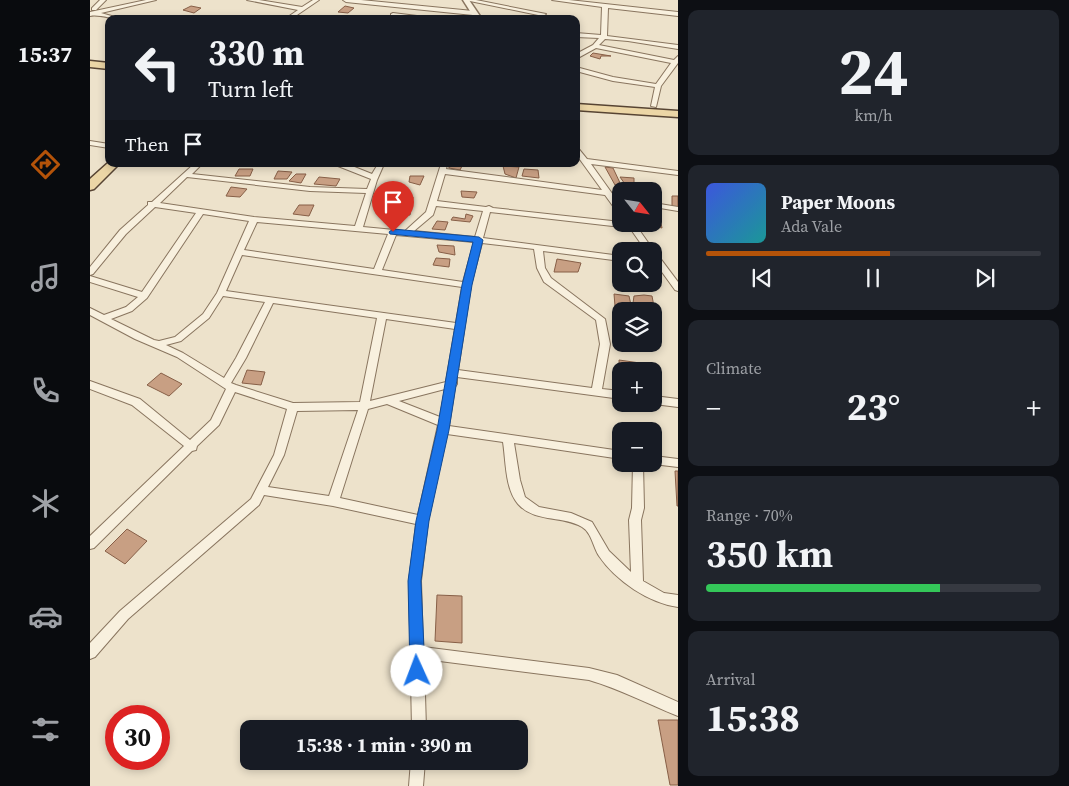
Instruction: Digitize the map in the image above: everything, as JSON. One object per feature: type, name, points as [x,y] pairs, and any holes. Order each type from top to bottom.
[{"type":"main road","points":[[90,56],[105,58]]},
{"type":"main road","points":[[90,64],[105,66]]},
{"type":"main road","points":[[580,101],[678,108]]},
{"type":"main road","points":[[580,107],[678,114]]},
{"type":"main road","points":[[90,186],[110,167]]},
{"type":"street","points":[[92,11],[103,0]]},
{"type":"street","points":[[92,11],[152,0]]},
{"type":"street","points":[[250,0],[303,9]]},
{"type":"street","points":[[293,15],[316,0]]},
{"type":"street","points":[[346,0],[473,13]]},
{"type":"street","points":[[467,0],[473,13]]},
{"type":"street","points":[[467,0],[538,15]]},
{"type":"street","points":[[544,15],[555,0],[678,14]]},
{"type":"street","points":[[393,15],[401,5]]},
{"type":"street","points":[[580,55],[596,46],[604,37],[605,6]]},
{"type":"street","points":[[92,11],[106,15]]},
{"type":"street","points":[[580,35],[678,47]]},
{"type":"street","points":[[596,46],[676,60],[658,86],[654,106]]},
{"type":"street","points":[[580,70],[613,79],[658,86]]},
{"type":"street","points":[[90,142],[105,145]]},
{"type":"street","points":[[581,159],[678,174]]},
{"type":"street","points":[[581,159],[612,198]]},
{"type":"street","points":[[90,272],[123,232],[194,167]]},
{"type":"street","points":[[348,167],[373,177]]},
{"type":"street","points":[[358,229],[364,215],[373,177],[379,167]]},
{"type":"street","points":[[408,233],[430,213],[443,167],[610,195]]},
{"type":"street","points":[[185,175],[310,189],[369,191]]},
{"type":"street","points":[[432,203],[612,223]]},
{"type":"street","points":[[152,204],[254,219],[479,240],[612,257]]},
{"type":"street","points":[[662,206],[678,209]]},
{"type":"street","points":[[419,720],[414,581],[422,521],[453,379],[467,285],[485,214],[489,208]]},
{"type":"street","points":[[104,318],[129,309],[144,296],[201,211]]},
{"type":"street","points":[[138,337],[159,344],[178,339],[206,316],[220,293],[254,219]]},
{"type":"street","points":[[377,272],[393,232]]},
{"type":"street","points":[[538,248],[546,280],[600,319],[605,344],[596,392]]},
{"type":"street","points":[[240,252],[467,285]]},
{"type":"street","points":[[90,255],[101,258]]},
{"type":"street","points":[[662,269],[678,288]]},
{"type":"street","points":[[90,279],[144,296]]},
{"type":"street","points":[[220,293],[460,327]]},
{"type":"street","points":[[90,544],[216,422],[228,386],[270,300]]},
{"type":"street","points":[[90,311],[138,337],[180,355],[228,386],[293,407],[364,406],[389,400],[453,379],[612,395]]},
{"type":"street","points":[[333,501],[364,406],[382,317]]},
{"type":"street","points":[[90,385],[136,402],[192,447]]},
{"type":"street","points":[[389,400],[444,426],[508,440],[612,454]]},
{"type":"street","points":[[662,401],[678,403]]},
{"type":"street","points":[[92,647],[124,615],[255,502],[280,455],[293,407]]},
{"type":"street","points":[[508,440],[517,491],[521,499],[531,508],[550,516],[572,518],[589,526],[604,554],[637,583],[659,597],[678,601]]},
{"type":"street","points":[[662,461],[678,463]]},
{"type":"street","points":[[637,583],[635,520],[638,508],[638,472]]},
{"type":"street","points":[[261,490],[333,501],[422,521]]},
{"type":"street","points":[[417,652],[588,674],[617,682],[678,709]]},
{"type":"street","points":[[416,786],[417,770]]},
{"type":"building","points":[[191,6],[201,8],[194,13],[183,10]]},
{"type":"building","points":[[345,6],[354,8],[348,13],[338,12]]},
{"type":"building","points":[[593,53],[611,56],[601,56],[600,59],[590,56]]},
{"type":"building","points":[[449,167],[462,167],[460,170]]},
{"type":"building","points":[[503,167],[519,167],[516,178],[505,174]]},
{"type":"building","points":[[605,167],[613,168],[620,182],[613,182]]},
{"type":"building","points":[[239,169],[253,169],[250,176],[235,176]]},
{"type":"building","points":[[524,169],[538,170],[539,178],[522,176]]},
{"type":"building","points":[[278,171],[292,172],[287,179],[274,179]]},
{"type":"building","points":[[296,174],[306,174],[301,183],[289,181]]},
{"type":"building","points":[[410,176],[424,176],[420,185],[409,182]]},
{"type":"building","points":[[319,177],[340,179],[336,186],[314,184]]},
{"type":"building","points":[[620,177],[634,178],[634,182],[624,182]]},
{"type":"building","points":[[231,187],[247,189],[240,197],[226,196]]},
{"type":"building","points":[[461,191],[477,192],[474,198],[462,197]]},
{"type":"building","points":[[672,196],[678,196],[678,207],[672,207]]},
{"type":"building","points":[[402,197],[413,197],[412,204],[400,205]]},
{"type":"building","points":[[299,205],[314,205],[309,216],[293,214]]},
{"type":"building","points":[[397,207],[411,208],[410,215],[393,215]]},
{"type":"building","points":[[466,214],[473,216],[470,222],[451,220],[453,217],[465,219]]},
{"type":"building","points":[[437,221],[448,222],[445,230],[432,229]]},
{"type":"building","points":[[437,245],[454,246],[455,255],[439,252]]},
{"type":"building","points":[[436,258],[450,259],[449,267],[433,265]]},
{"type":"building","points":[[557,259],[581,263],[578,272],[554,272]]},
{"type":"building","points":[[614,294],[629,296],[630,302],[615,302]]},
{"type":"building","points":[[634,296],[652,296],[653,302],[633,302]]},
{"type":"building","points":[[247,370],[265,372],[261,385],[242,383]]},
{"type":"building","points":[[161,373],[182,384],[169,396],[147,385]]},
{"type":"building","points":[[675,471],[678,471],[678,506],[677,506]]},
{"type":"building","points":[[127,529],[147,541],[125,564],[105,551]]},
{"type":"building","points":[[437,595],[462,596],[462,643],[435,641]]},
{"type":"building","points":[[658,720],[678,720],[678,785],[670,785]]},
{"type":"route","points":[[393,232],[479,240],[467,285],[454,373],[422,521],[414,581],[417,671]]}]
